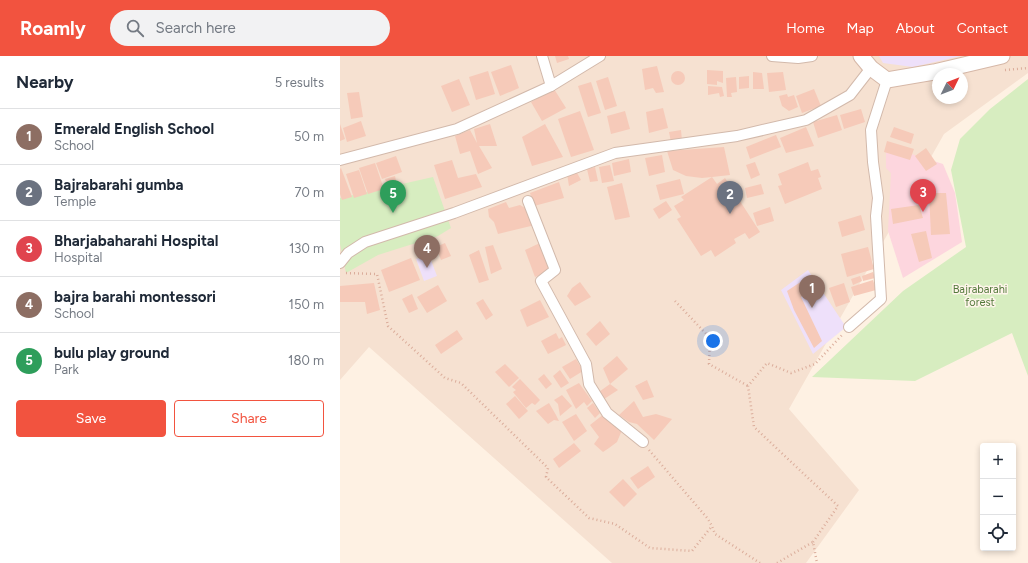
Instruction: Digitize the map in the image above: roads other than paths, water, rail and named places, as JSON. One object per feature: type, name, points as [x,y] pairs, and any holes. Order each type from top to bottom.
[{"type":"street","points":[[542,56],[551,86]]},
{"type":"street","points":[[340,160],[457,128],[551,86],[600,56]]},
{"type":"street","points":[[772,56],[798,58],[812,56]]},
{"type":"street","points":[[861,56],[871,68],[887,80],[934,72],[1002,56]]},
{"type":"street","points":[[340,263],[348,254],[365,242],[454,213],[615,153],[737,136],[806,120],[850,94],[871,68]]},
{"type":"street","points":[[849,327],[881,299],[876,216],[878,198],[871,130],[887,80]]},
{"type":"street","points":[[528,201],[555,270],[541,281],[586,364],[588,384],[607,413],[643,442]]},
{"type":"place","name":"Bharjabaharahi Hospital","points":[[923,212]]},
{"type":"place","name":"bulu play ground","points":[[393,213]]},
{"type":"place","name":"Bajrabarahi gumba","points":[[730,214]]},
{"type":"place","name":"bajra barahi montessori","points":[[427,268]]},
{"type":"place","name":"Emerald English School","points":[[812,308]]},
{"type":"park label","name":"Bajrabarahi forest","points":[[980,295]]}]
